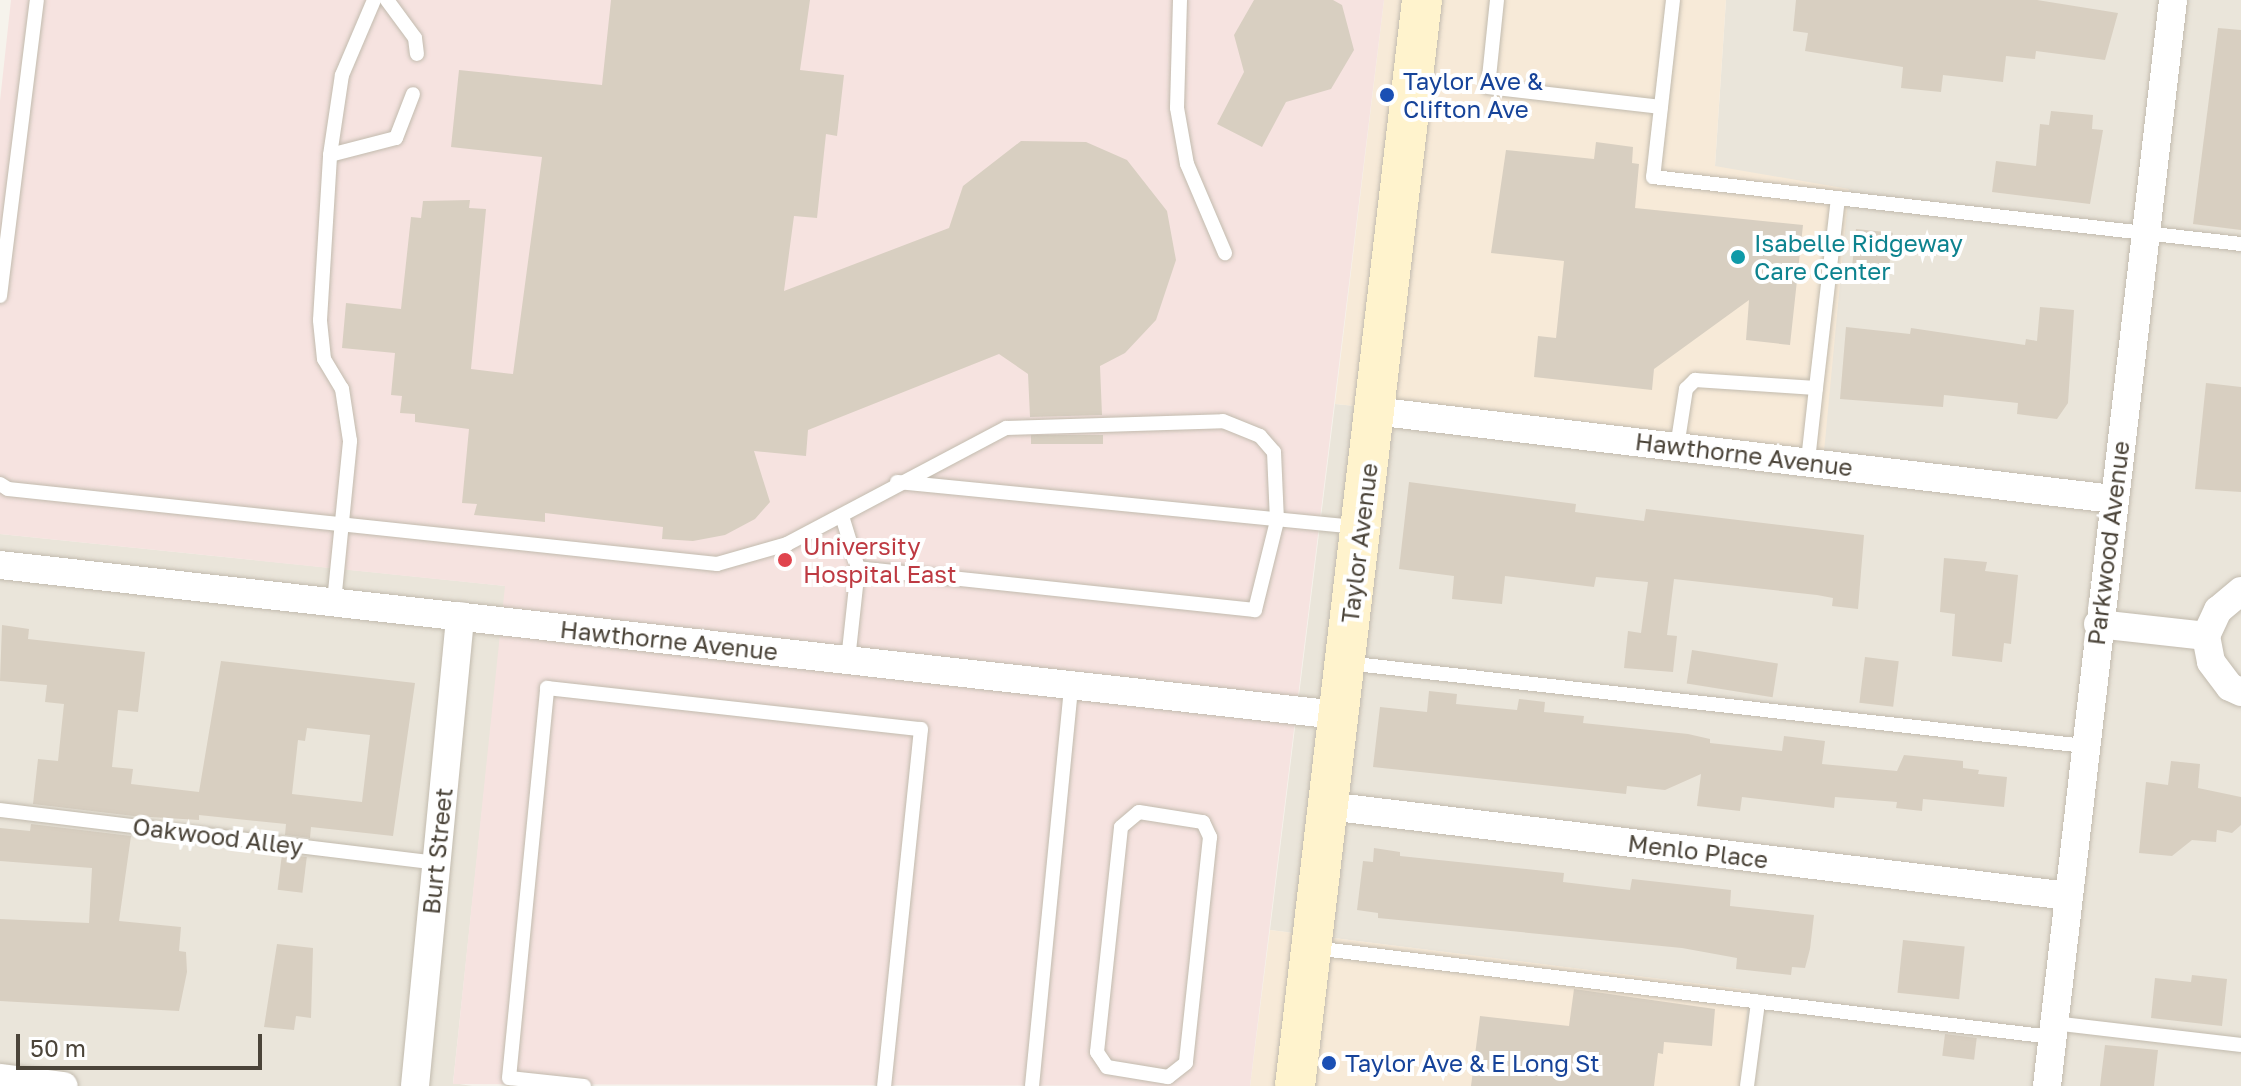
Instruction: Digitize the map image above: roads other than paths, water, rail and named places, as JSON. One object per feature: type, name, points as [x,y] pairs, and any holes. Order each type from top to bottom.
[{"type":"main road","name":"Taylor Avenue","points":[[1295,1086],[1422,0]]},
{"type":"street","name":"Parkwood Avenue","points":[[2047,1086],[2098,624],[2173,0]]},
{"type":"street","name":"Hawthorne Avenue","points":[[1374,411],[2113,499]]},
{"type":"street","name":"Hawthorne Avenue","points":[[0,565],[1338,715]]},
{"type":"street","points":[[2241,591],[2218,610],[2206,636],[2211,662],[2230,687],[2241,692]]},
{"type":"street","name":"Burt Street","points":[[415,1086],[460,616]]},
{"type":"street","points":[[2098,624],[2206,636]]},
{"type":"street","name":"Menlo Place","points":[[1328,806],[2068,896]]},
{"type":"street","points":[[0,1078],[63,1086]]},
{"type":"lane","points":[[0,296],[37,0]]},
{"type":"lane","points":[[334,602],[350,441],[342,389],[324,359],[320,320],[330,155],[342,75],[374,0]]},
{"type":"lane","points":[[387,0],[415,38],[417,54]]},
{"type":"lane","points":[[1180,0],[1177,108],[1187,164],[1225,253]]},
{"type":"lane","points":[[1497,0],[1488,87],[1661,107]]},
{"type":"lane","points":[[1673,0],[1653,177],[2241,244]]},
{"type":"lane","points":[[330,155],[396,138],[413,94]]},
{"type":"lane","points":[[1808,461],[1838,198]]},
{"type":"lane","points":[[1677,447],[1686,389],[1695,380],[1709,376],[1816,388]]},
{"type":"lane","points":[[0,484],[8,489],[717,564],[787,544],[842,516],[897,482],[1006,428],[1223,421],[1260,436],[1274,452],[1277,521],[1255,610],[858,568]]},
{"type":"lane","points":[[897,482],[1360,527]]},
{"type":"lane","points":[[842,516],[858,568],[848,660]]},
{"type":"lane","points":[[1345,663],[2085,746]]},
{"type":"lane","points":[[1032,1086],[1071,685]]},
{"type":"lane","points":[[584,1086],[509,1078],[547,688],[921,729],[884,1086]]},
{"type":"lane","name":"Oakwood Alley","points":[[0,810],[436,863]]},
{"type":"lane","points":[[1139,812],[1203,822],[1210,837],[1186,1063],[1168,1077],[1107,1067],[1097,1052],[1109,937],[1121,827],[1139,812]]},
{"type":"lane","points":[[1311,948],[1758,1002],[2241,1045]]},
{"type":"lane","points":[[1747,1086],[1758,1002]]},
{"type":"place","name":"Taylor Ave & Clifton Ave","points":[[1387,95]]},
{"type":"place","name":"Isabelle Ridgeway Care Center","points":[[1738,257]]},
{"type":"place","name":"University Hospital East","points":[[785,560]]},
{"type":"place","name":"Taylor Ave & E Long St","points":[[1329,1063]]}]
